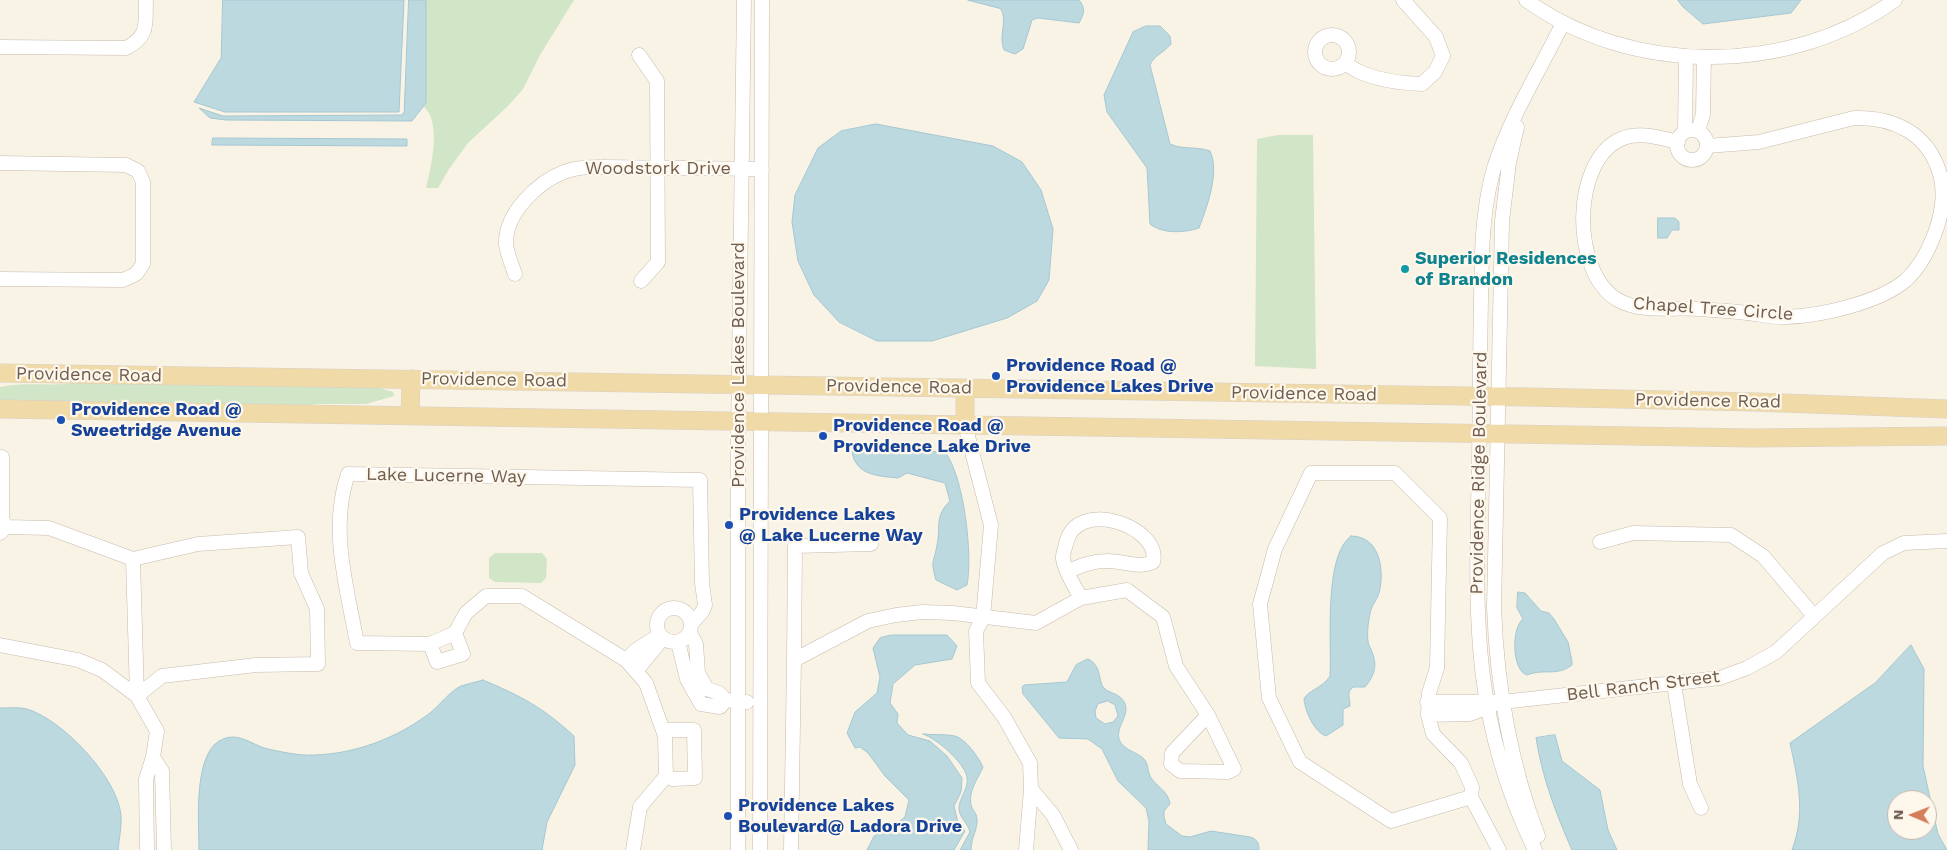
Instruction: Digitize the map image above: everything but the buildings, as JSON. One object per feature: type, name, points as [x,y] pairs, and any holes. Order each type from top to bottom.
[{"type":"main road","name":"Providence Road","points":[[0,373],[1499,397],[1756,402],[1947,409]]},
{"type":"main road","points":[[410,416],[411,379]]},
{"type":"main road","points":[[965,389],[965,425]]},
{"type":"main road","name":"Providence Road","points":[[0,409],[1752,438],[1947,436]]},
{"type":"street","points":[[0,47],[126,48],[138,42],[145,30],[146,0]]},
{"type":"street","name":"Providence Lakes Boulevard","points":[[738,850],[732,700],[739,385],[740,169],[744,0]]},
{"type":"street","name":"Providence Lakes Boulevard","points":[[760,850],[762,0]]},
{"type":"street","points":[[1344,64],[1356,72],[1404,83],[1422,84],[1435,72],[1443,56],[1436,37],[1402,0]]},
{"type":"street","points":[[1526,0],[1563,23],[1618,44],[1686,57],[1772,51],[1803,44],[1857,22],[1895,0]]},
{"type":"street","name":"Providence Ridge Boulevard","points":[[1535,850],[1505,779],[1486,705],[1476,608],[1481,262],[1486,203],[1501,148],[1563,23]]},
{"type":"street","points":[[639,55],[657,81],[659,167],[658,262],[642,281]]},
{"type":"street","points":[[1686,57],[1687,135]]},
{"type":"street","points":[[1687,135],[1705,137],[1707,146],[1703,155],[1690,159],[1679,151],[1687,135],[1702,114],[1704,57]]},
{"type":"street","name":"Providence Ridge Boulevard","points":[[1527,95],[1509,163],[1503,206],[1494,608],[1502,702],[1522,792],[1543,850]]},
{"type":"street","name":"Chapel Tree Circle","points":[[1687,135],[1626,138],[1603,152],[1594,168],[1584,214],[1586,254],[1600,284],[1618,300],[1638,307],[1688,308],[1775,317],[1799,316],[1852,305],[1884,294],[1905,281],[1929,249],[1936,232],[1942,206],[1941,179],[1928,148],[1909,130],[1896,124],[1869,118],[1854,118],[1773,139],[1745,144],[1707,146]]},
{"type":"street","points":[[0,163],[126,165],[138,171],[144,182],[143,264],[136,274],[123,280],[0,279]]},
{"type":"street","name":"Woodstork Drive","points":[[515,274],[506,244],[511,223],[520,206],[532,192],[564,172],[583,167],[762,169]]},
{"type":"street","points":[[965,425],[991,525],[983,618],[976,630],[978,683],[1004,717],[1030,763],[1031,789],[1026,850]]},
{"type":"street","points":[[2,457],[3,530],[49,528],[133,559],[198,544],[298,537],[301,573],[317,609],[318,664],[256,666],[162,676],[137,696]]},
{"type":"street","points":[[1471,797],[1391,821],[1300,762],[1269,698],[1260,604],[1274,549],[1311,473],[1395,473],[1440,518],[1437,668],[1428,708],[1433,734],[1461,763],[1472,787],[1471,797],[1499,850]]},
{"type":"street","name":"Lake Lucerne Way","points":[[455,633],[430,644],[357,643],[339,550],[342,492],[348,474],[700,480],[703,593],[705,605],[702,612],[689,623]]},
{"type":"street","points":[[1068,571],[1092,562],[1109,560],[1146,565],[1153,562],[1154,557],[1145,536],[1101,518],[1082,521],[1068,537],[1063,559],[1068,571],[1081,598]]},
{"type":"street","points":[[1600,542],[1633,532],[1731,535],[1763,556],[1814,616]]},
{"type":"street","name":"Bell Ranch Street","points":[[1428,708],[1486,705],[1720,678],[1747,668],[1776,652],[1883,553],[1904,543],[1947,541]]},
{"type":"street","points":[[791,850],[794,546],[871,544]]},
{"type":"street","points":[[133,559],[137,696]]},
{"type":"street","points":[[794,660],[868,622],[896,615],[938,613],[1036,623],[1081,598],[1127,590],[1163,618],[1176,666],[1208,715],[1234,769],[1228,772],[1180,771],[1171,764],[1172,753],[1208,715]]},
{"type":"street","points":[[430,644],[437,662],[463,654],[455,633],[466,613],[486,596],[522,596],[626,660],[646,683],[663,730],[666,776],[640,807],[633,850]]},
{"type":"street","points":[[661,637],[657,624],[658,618],[666,610],[677,608],[689,623],[696,644],[698,673],[707,689],[720,693],[732,700],[760,703]]},
{"type":"street","points":[[689,623],[678,642],[687,679],[701,704],[720,707],[732,700]]},
{"type":"street","points":[[626,660],[636,650],[661,637],[678,642]]},
{"type":"street","points":[[636,671],[661,637]]},
{"type":"street","points":[[0,645],[78,660],[102,670],[137,696],[157,731],[154,758],[146,779],[147,850]]},
{"type":"street","points":[[1674,684],[1690,784],[1701,808]]},
{"type":"street","points":[[663,730],[694,730],[694,778],[672,780],[666,776]]},
{"type":"street","points":[[154,758],[162,771],[164,850]]},
{"type":"street","points":[[1031,789],[1053,815],[1071,850]]},
{"type":"street","points":[[148,829],[164,829]]},
{"type":"green space","points":[[426,0],[574,0],[540,55],[523,89],[508,106],[468,143],[438,188],[426,188],[434,146],[434,134],[433,123],[424,107],[426,103]]},
{"type":"green space","points":[[1278,135],[1313,135],[1316,369],[1255,366],[1257,139]]},
{"type":"green space","points":[[85,381],[373,386],[393,392],[394,396],[366,404],[316,404],[295,409],[0,401],[0,387],[64,384]]},
{"type":"green space","points":[[495,553],[542,553],[547,559],[546,578],[541,583],[495,582],[489,578],[489,558]]},
{"type":"water","points":[[223,0],[404,0],[399,112],[225,112],[194,102],[221,58]]},
{"type":"water","points":[[409,0],[426,0],[426,103],[412,121],[226,120],[210,118],[199,108],[223,116],[402,115],[404,112]]},
{"type":"water","points":[[968,0],[1079,0],[1084,11],[1079,23],[1038,18],[1032,20],[1023,49],[1015,54],[1004,50],[1002,44],[1004,19],[1001,9]]},
{"type":"water","points":[[1678,0],[1801,0],[1791,13],[1703,24],[1683,7]]},
{"type":"water","points":[[1146,26],[1160,26],[1170,36],[1171,44],[1150,65],[1170,144],[1210,151],[1213,159],[1214,169],[1209,200],[1199,228],[1193,230],[1167,231],[1150,224],[1147,168],[1107,112],[1104,95],[1133,32]]},
{"type":"water","points":[[876,124],[993,146],[1022,162],[1041,190],[1053,229],[1049,280],[1037,301],[1007,318],[932,341],[877,341],[839,322],[814,295],[798,261],[792,222],[795,195],[818,148],[841,131]]},
{"type":"water","points":[[213,138],[407,139],[407,146],[212,145]]},
{"type":"water","points":[[1658,218],[1675,218],[1679,222],[1679,230],[1672,230],[1667,238],[1658,238]]},
{"type":"water","points":[[852,452],[945,452],[952,463],[962,497],[968,537],[969,572],[967,585],[957,590],[936,580],[933,569],[940,517],[950,501],[945,483],[907,473],[898,478],[869,473],[858,466]]},
{"type":"water","points":[[1351,536],[1360,537],[1368,541],[1378,554],[1380,563],[1380,589],[1371,611],[1368,631],[1368,642],[1374,657],[1375,666],[1373,675],[1365,687],[1353,687],[1350,691],[1350,706],[1343,709],[1343,725],[1326,736],[1314,726],[1306,709],[1304,699],[1330,676],[1330,623],[1333,581],[1336,562],[1342,546]]},
{"type":"water","points":[[1518,592],[1525,593],[1541,611],[1549,613],[1554,619],[1568,642],[1572,665],[1555,672],[1539,672],[1527,675],[1522,672],[1518,666],[1515,649],[1516,631],[1523,619],[1517,608]]},
{"type":"water","points":[[892,635],[947,635],[957,646],[952,659],[915,665],[893,684],[890,703],[898,714],[897,723],[908,735],[930,741],[947,756],[962,778],[961,792],[954,806],[958,823],[965,831],[954,850],[867,850],[874,836],[891,828],[905,817],[909,800],[885,776],[868,753],[860,747],[855,748],[847,733],[855,712],[877,693],[880,677],[873,648],[880,638]]},
{"type":"water","points":[[1911,645],[1924,669],[1923,766],[1928,790],[1887,790],[1887,840],[1937,840],[1937,829],[1947,850],[1792,850],[1799,823],[1800,810],[1798,783],[1790,743],[1875,683]]},
{"type":"water","points":[[1088,659],[1095,664],[1103,687],[1122,699],[1126,710],[1119,732],[1121,743],[1145,760],[1152,780],[1167,795],[1170,804],[1164,811],[1166,824],[1182,836],[1190,837],[1211,831],[1250,837],[1257,842],[1259,850],[1148,850],[1149,821],[1146,808],[1118,781],[1102,749],[1088,739],[1059,738],[1023,694],[1022,687],[1024,685],[1067,682],[1076,665]],"holes":[[[1108,701],[1115,705],[1118,716],[1113,722],[1105,724],[1096,718],[1095,711],[1098,704]]]},
{"type":"water","points":[[483,680],[532,704],[552,717],[574,736],[575,765],[547,822],[542,850],[199,850],[198,808],[201,776],[211,749],[219,741],[232,737],[244,739],[268,749],[291,754],[314,755],[345,752],[375,743],[404,730],[430,713],[457,688]]},
{"type":"water","points":[[0,708],[24,708],[41,715],[72,737],[86,752],[110,784],[117,800],[121,815],[118,850],[0,850]]},
{"type":"water","points":[[923,734],[951,735],[959,738],[972,749],[983,767],[974,785],[970,800],[977,817],[971,850],[960,850],[970,832],[960,815],[959,808],[967,786],[965,771],[949,752]]},
{"type":"water","points":[[1555,735],[1562,761],[1600,790],[1608,830],[1617,850],[1572,850],[1550,795],[1536,738]]},
{"type":"place","name":"Superior Residences of Brandon","points":[[1405,269]]},
{"type":"place","name":"Providence Road @ Providence Lakes Drive","points":[[996,376]]},
{"type":"place","name":"Providence Road @ Sweetridge Avenue","points":[[61,420]]},
{"type":"place","name":"Providence Road @ Providence Lake Drive","points":[[823,436]]},
{"type":"place","name":"Providence Lakes @ Lake Lucerne Way","points":[[729,525]]},
{"type":"place","name":"Providence Lakes Boulevard@ Ladora Drive","points":[[728,816]]}]
